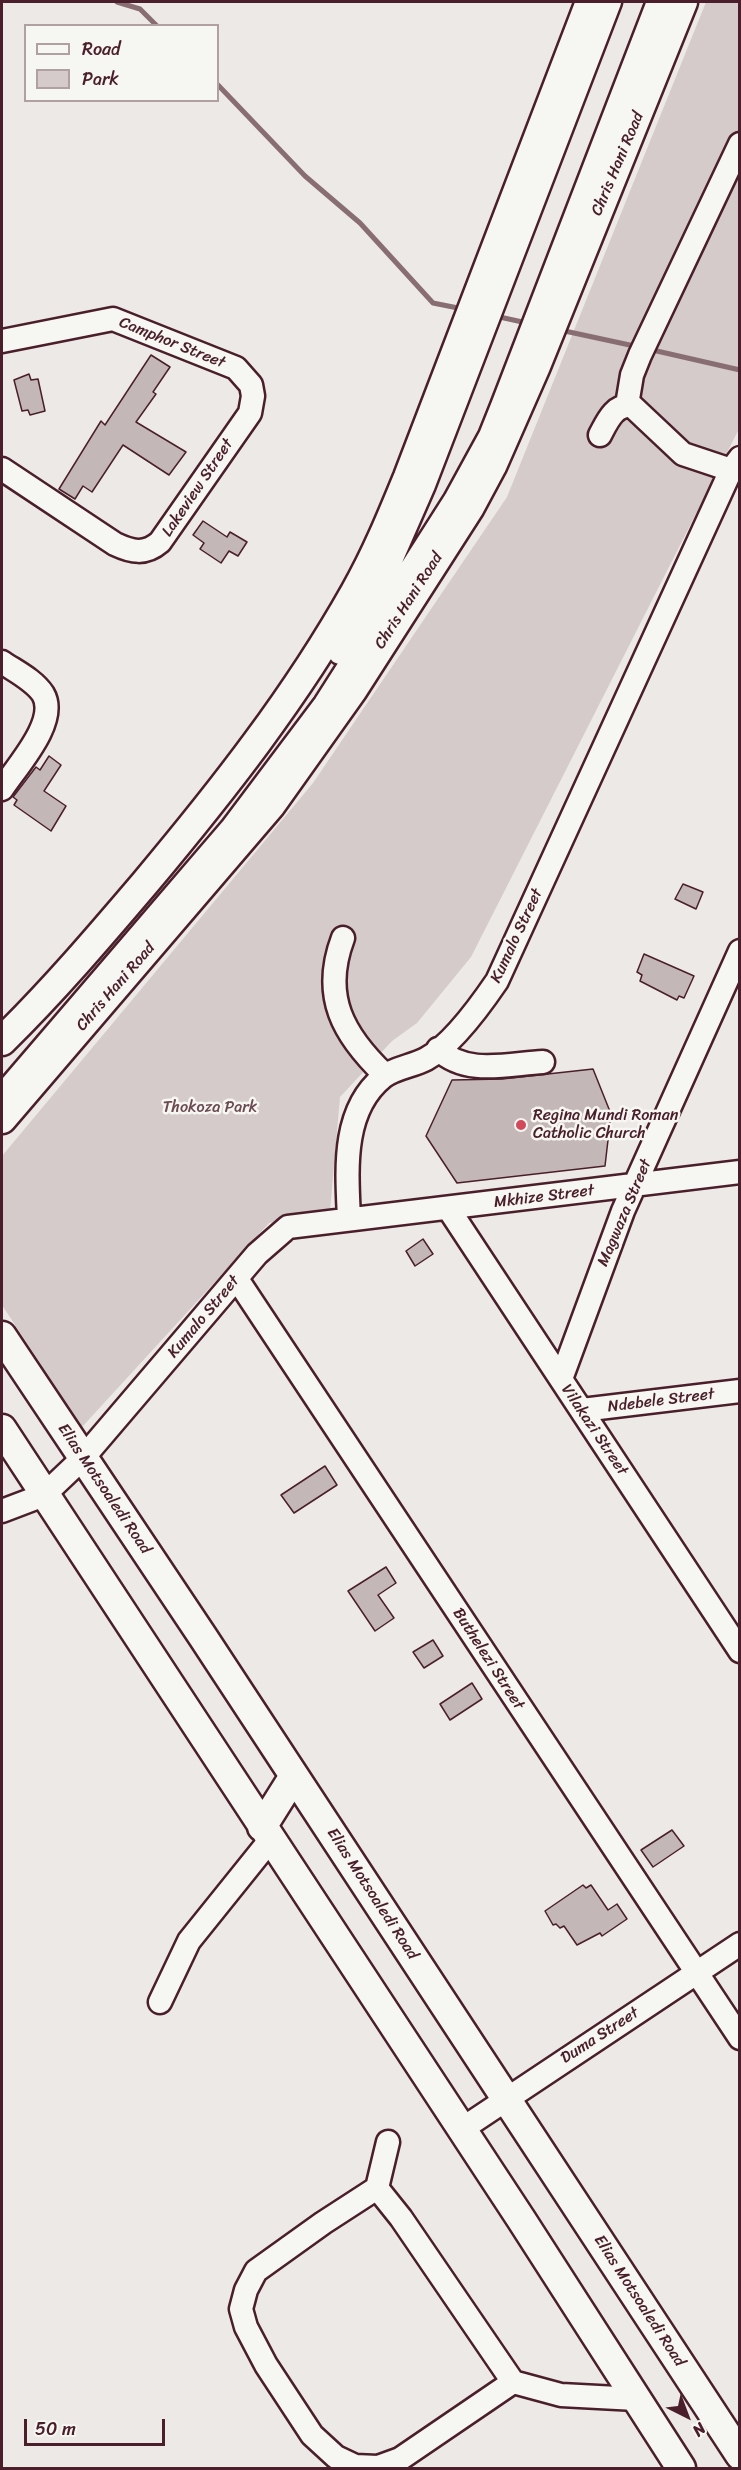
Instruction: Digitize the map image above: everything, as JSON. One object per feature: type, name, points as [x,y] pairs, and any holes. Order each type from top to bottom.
[{"type":"main road","name":"Chris Hani Road","points":[[2,1041],[51,990],[224,788],[304,677],[355,592],[378,547],[463,359],[511,232],[590,2]]},
{"type":"main road","name":"Chris Hani Road","points":[[2,1119],[271,805],[337,713],[470,507],[492,466],[525,369],[573,248],[655,76],[683,2]]},
{"type":"main road","name":"Elias Motsoaledi Road","points":[[2,1336],[740,2455]]},
{"type":"main road","points":[[2,1429],[462,2129],[681,2469]]},
{"type":"main road","points":[[267,1833],[294,1776]]},
{"type":"street","name":"Chris Hani Road","points":[[511,232],[610,2]]},
{"type":"street","name":"Chris Hani Road","points":[[573,248],[658,2]]},
{"type":"street","points":[[600,435],[612,414],[627,405],[632,375],[640,355],[740,144]]},
{"type":"street","name":"Camphor Street","points":[[2,341],[113,319],[236,368]]},
{"type":"street","name":"Chris Hani Road","points":[[2,1071],[195,848],[283,739],[316,691],[385,574],[424,485],[463,359]]},
{"type":"street","name":"Lakeview Street","points":[[2,469],[115,544],[129,550],[146,551],[160,542],[250,413],[253,396],[251,385],[236,368]]},
{"type":"street","name":"Chris Hani Road","points":[[2,1096],[231,829],[325,704],[455,500],[525,369]]},
{"type":"street","points":[[627,405],[637,410],[683,454],[735,464]]},
{"type":"street","name":"Kumalo Street","points":[[385,1075],[427,1059],[478,1008],[497,981],[735,464]]},
{"type":"street","points":[[2,662],[39,689],[45,700],[47,713],[42,729],[2,789]]},
{"type":"street","points":[[343,938],[334,970],[334,992],[339,1014],[362,1053],[385,1075],[371,1088],[351,1133],[346,1158],[349,1220]]},
{"type":"street","name":"Magwaza Street","points":[[561,1379],[623,1211],[738,957]]},
{"type":"street","points":[[438,1049],[450,1060],[477,1067],[543,1062]]},
{"type":"street","name":"Mkhize Street","points":[[349,1220],[740,1172]]},
{"type":"street","name":"Vilakazi Street","points":[[448,1208],[740,1651]]},
{"type":"street","name":"Kumalo Street","points":[[44,1495],[83,1458],[268,1243],[288,1227],[349,1220]]},
{"type":"street","name":"Buthelezi Street","points":[[237,1279],[740,2038]]},
{"type":"street","name":"Ndebele Street","points":[[582,1410],[740,1391]]},
{"type":"street","points":[[2,1511],[44,1495]]},
{"type":"street","points":[[160,2002],[189,1941],[267,1833]]},
{"type":"street","name":"Duma Street","points":[[462,2129],[740,1944]]},
{"type":"street","points":[[388,2142],[377,2188],[256,2271],[246,2290],[241,2309],[246,2327],[266,2365],[312,2435],[336,2457],[355,2466],[378,2467],[400,2459],[513,2382]]},
{"type":"street","points":[[377,2188],[401,2218],[513,2382],[561,2395],[636,2399]]},
{"type":"green space","name":"Thokoza Park","points":[[706,2],[739,2],[739,429],[471,957],[417,1023],[392,1041],[340,1097],[330,1211],[269,1223],[82,1427],[2,1305],[2,1156],[313,783],[507,497]]},
{"type":"building","points":[[151,355],[170,367],[153,392],[156,394],[136,422],[186,452],[169,475],[123,445],[92,492],[83,486],[75,499],[59,489],[101,421],[105,425]]},
{"type":"building","points":[[29,374],[31,380],[38,379],[45,411],[30,415],[28,410],[22,411],[14,380]]},
{"type":"building","points":[[203,521],[227,537],[230,532],[247,542],[238,556],[229,551],[221,563],[200,549],[204,543],[193,535]]},
{"type":"building","points":[[49,756],[61,765],[44,791],[66,806],[51,831],[14,805],[17,800],[13,797],[36,767],[40,770]]},
{"type":"building","points":[[683,884],[703,892],[696,909],[675,899]]},
{"type":"building","points":[[644,954],[694,976],[684,998],[679,996],[677,1000],[640,981],[642,975],[637,972]]},
{"type":"building","name":"Regina Mundi Roman Catholic Church","points":[[593,1069],[611,1114],[605,1166],[457,1183],[426,1136],[452,1080],[502,1079]]},
{"type":"building","points":[[423,1239],[433,1254],[415,1266],[406,1251]]},
{"type":"building","points":[[325,1466],[337,1485],[294,1513],[281,1495]]},
{"type":"building","points":[[386,1567],[396,1583],[378,1595],[394,1618],[375,1631],[348,1591]]},
{"type":"building","points":[[433,1640],[443,1656],[424,1668],[413,1652]]},
{"type":"building","points":[[472,1683],[482,1699],[450,1720],[440,1704]]},
{"type":"building","points":[[672,1830],[684,1846],[653,1867],[641,1850]]},
{"type":"building","points":[[583,1885],[586,1888],[591,1885],[608,1910],[617,1904],[627,1919],[602,1936],[600,1933],[577,1945],[564,1926],[560,1928],[556,1924],[553,1925],[545,1911]]},
{"type":"waterway","points":[[117,2],[140,9],[155,24]]},
{"type":"waterway","points":[[219,86],[305,176],[360,223],[433,303],[463,309]]},
{"type":"waterway","points":[[495,316],[527,323]]},
{"type":"waterway","points":[[560,330],[639,347]]},
{"type":"waterway","points":[[648,349],[740,370]]},
{"type":"place","name":"Regina Mundi Roman Catholic Church","points":[[521,1125]]}]
